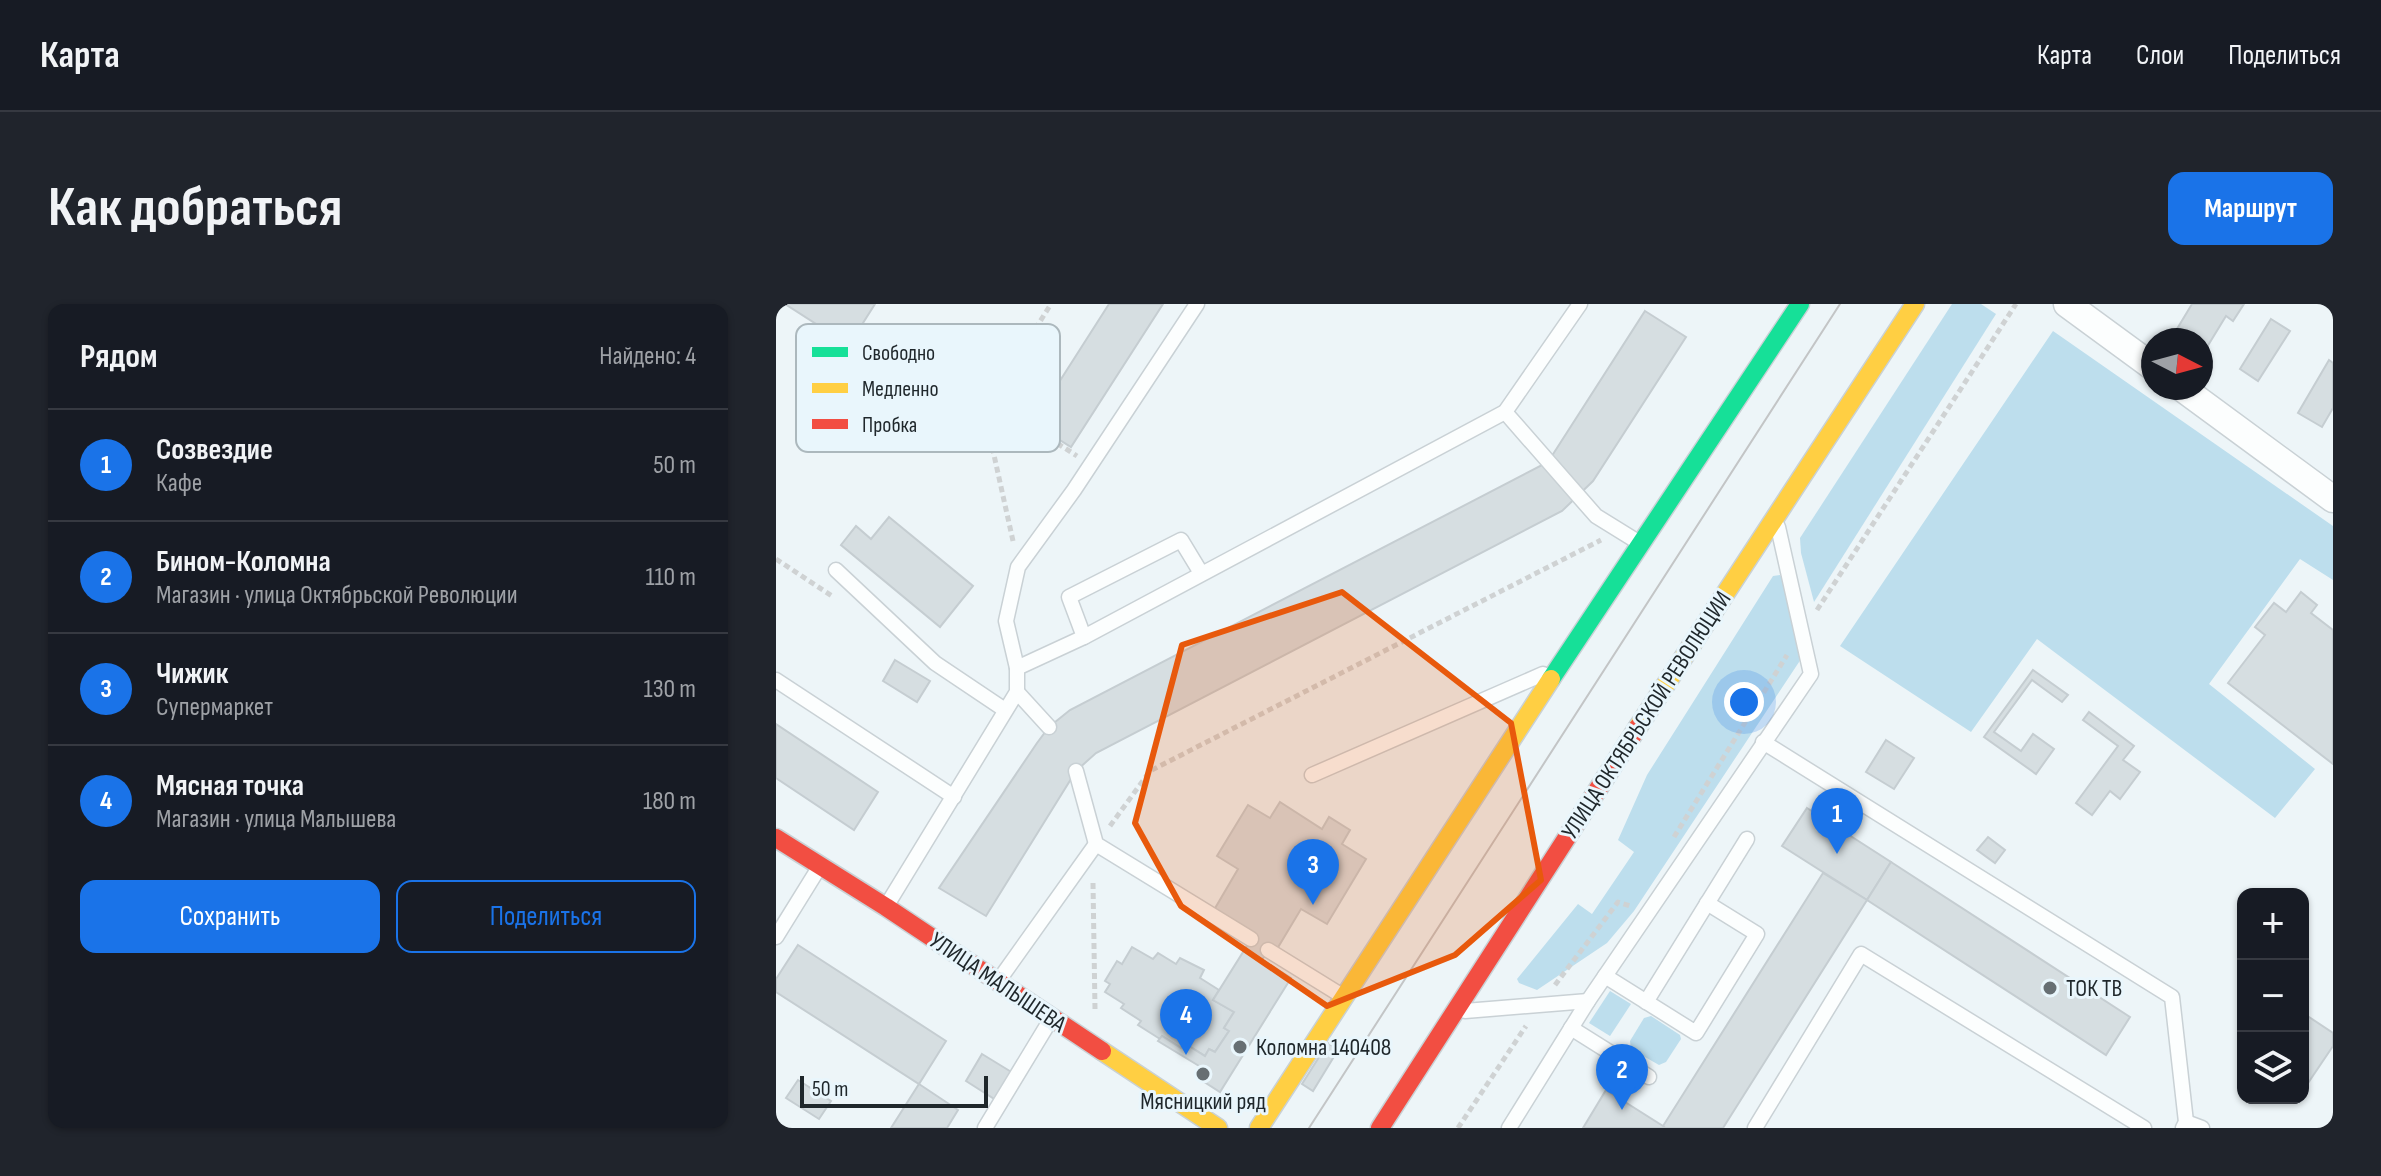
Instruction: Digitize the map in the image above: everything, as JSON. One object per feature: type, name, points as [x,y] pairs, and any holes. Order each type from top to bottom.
[{"type":"street","name":"УЛИЦА ОКТЯБРЬСКОЙ РЕВОЛЮЦИИ","points":[[1380,1128],[1915,304]]},
{"type":"street","points":[[2067,304],[2141,358]]},
{"type":"street","points":[[1259,1128],[1795,306]]},
{"type":"street","points":[[2198,400],[2333,499]]},
{"type":"street","name":"УЛИЦА МАЛЫШЕВА","points":[[776,838],[886,907],[1218,1128]]},
{"type":"lane","points":[[886,907],[1017,692],[1017,668],[1006,621],[1018,567],[1074,490],[1197,304]]},
{"type":"lane","points":[[1017,668],[1084,637],[1505,412],[1580,304]]},
{"type":"lane","points":[[1505,412],[1596,516],[1641,544]]},
{"type":"lane","points":[[1509,1128],[1588,1001],[1811,674],[1776,518]]},
{"type":"lane","points":[[1084,637],[1069,597],[1181,540],[1201,573]]},
{"type":"lane","points":[[836,570],[935,663],[1005,710]]},
{"type":"lane","points":[[1312,775],[1559,667]]},
{"type":"lane","points":[[776,680],[954,797]]},
{"type":"lane","points":[[1017,692],[1049,727]]},
{"type":"lane","points":[[1763,742],[2172,997],[2185,1125],[2202,1128]]},
{"type":"lane","points":[[1076,771],[1096,844],[1251,939]]},
{"type":"lane","points":[[1646,1002],[1747,839]]},
{"type":"lane","points":[[998,982],[1096,844]]},
{"type":"lane","points":[[776,937],[821,866]]},
{"type":"lane","points":[[1605,976],[1696,1033],[1757,934],[1707,903]]},
{"type":"lane","points":[[1268,950],[1344,997]]},
{"type":"lane","points":[[1755,1128],[1861,954],[2144,1128]]},
{"type":"lane","points":[[1455,1012],[1588,1001]]},
{"type":"lane","points":[[985,1128],[1051,1018]]},
{"type":"lane","points":[[1571,1028],[1649,1077]]},
{"type":"path","points":[[1038,324],[1051,304]]},
{"type":"path","points":[[1670,842],[1801,633],[1860,547],[2014,306],[2006,304]]},
{"type":"path","points":[[1060,445],[1083,460]]},
{"type":"path","points":[[993,452],[1018,567]]},
{"type":"path","points":[[1095,1015],[1093,884],[1096,844],[1150,771],[1619,531]]},
{"type":"path","points":[[1458,1128],[1540,1005],[1618,902],[1629,907],[1638,894]]},
{"type":"highlighted area","points":[[1342,592],[1511,723],[1541,880],[1455,955],[1327,1006],[1181,906],[1135,823],[1182,645]]},
{"type":"shaded area","points":[[1952,304],[1981,304],[1996,314],[1814,602],[1800,538]]},
{"type":"shaded area","points":[[2053,331],[2141,392],[2141,400],[2152,400],[2333,526],[2333,580],[2300,559],[2209,684],[2315,769],[2275,818],[2037,639],[1971,732],[1840,646]]},
{"type":"shaded area","points":[[1780,575],[1794,600],[1801,659],[1634,911],[1607,943],[1537,990],[1519,983],[1517,979],[1578,904],[1592,914],[1634,852],[1618,840],[1647,775],[1773,576]]},
{"type":"shaded area","points":[[1610,991],[1631,1004],[1610,1036],[1589,1023]]},
{"type":"shaded area","points":[[1651,1016],[1680,1035],[1681,1039],[1666,1062],[1659,1065],[1631,1049],[1630,1041],[1644,1018]]},
{"type":"building","points":[[785,304],[875,304],[862,324],[816,324]]},
{"type":"building","points":[[1109,304],[1163,304],[1071,447],[1060,440],[1060,381]]},
{"type":"building","points":[[2192,304],[2244,304],[2233,321],[2226,316],[2213,337],[2213,328],[2178,328]]},
{"type":"building","points":[[1645,311],[1686,337],[1593,481],[1562,511],[1096,753],[1076,771],[986,916],[939,888],[1037,743],[1049,727],[1070,710],[1548,462]]},
{"type":"building","points":[[2271,319],[2290,331],[2258,381],[2240,369]]},
{"type":"building","points":[[2329,360],[2333,363],[2333,408],[2322,427],[2298,413]]},
{"type":"building","points":[[889,517],[973,586],[940,627],[841,545],[856,526],[871,539]]},
{"type":"building","points":[[2301,592],[2317,605],[2311,613],[2333,630],[2333,764],[2228,683],[2265,635],[2255,627],[2274,603],[2286,612]]},
{"type":"building","points":[[895,660],[930,681],[917,702],[883,681]]},
{"type":"building","points":[[2033,670],[2068,695],[2062,702],[2032,680],[1994,732],[2021,751],[2033,734],[2054,749],[2036,774],[1984,737]]},
{"type":"building","points":[[2089,712],[2134,746],[2123,760],[2140,772],[2120,799],[2110,791],[2092,815],[2076,803],[2118,746],[2083,720]]},
{"type":"building","points":[[776,724],[878,792],[854,830],[776,778]]},
{"type":"building","points":[[1886,740],[1914,758],[1894,789],[1866,772]]},
{"type":"building","points":[[1280,802],[1322,829],[1329,817],[1350,830],[1342,844],[1366,859],[1327,924],[1301,909],[1277,949],[1271,945],[1262,960],[1245,949],[1254,935],[1214,910],[1238,869],[1217,856],[1248,805],[1270,818]]},
{"type":"building","points":[[1807,808],[1891,862],[1867,900],[1782,846]]},
{"type":"building","points":[[1988,837],[2005,850],[1995,863],[1977,850]]},
{"type":"building","points":[[1891,862],[2130,1017],[2106,1055],[1867,900]]},
{"type":"building","points":[[1823,873],[1867,900],[1723,1128],[1665,1128],[1663,1126]]},
{"type":"building","points":[[798,945],[946,1041],[919,1084],[776,992],[776,979]]},
{"type":"building","points":[[1132,947],[1153,959],[1158,953],[1176,964],[1180,958],[1204,970],[1200,978],[1219,990],[1213,1000],[1234,1012],[1224,1028],[1229,1031],[1215,1052],[1209,1049],[1205,1056],[1184,1043],[1181,1048],[1162,1036],[1160,1039],[1138,1025],[1141,1021],[1121,1008],[1124,1004],[1105,992],[1110,984],[1105,981],[1117,961],[1122,964]]},
{"type":"building","points":[[1245,949],[1291,978],[1220,1092],[1198,1078],[1204,1069],[1158,1041],[1162,1036],[1181,1048],[1184,1043],[1205,1056],[1209,1049],[1215,1052],[1229,1031],[1224,1028],[1234,1012],[1213,1000]]},
{"type":"building","points":[[2309,1017],[2333,1033],[2333,1046],[2309,1082]]},
{"type":"building","points":[[1328,1043],[1338,1050],[1313,1091],[1302,1084]]},
{"type":"building","points":[[982,1054],[1013,1073],[996,1100],[966,1081]]},
{"type":"building","points":[[798,1080],[831,1101],[819,1119],[786,1098]]},
{"type":"building","points":[[919,1084],[958,1110],[947,1128],[891,1128]]},
{"type":"building","points":[[1606,1090],[1663,1126],[1665,1128],[1583,1128]]},
{"type":"tram line","points":[[1309,1128],[1840,304]]},
{"type":"traffic: fast","points":[[1551,679],[1800,304]]},
{"type":"traffic: slow","points":[[1638,727],[1915,304]]},
{"type":"traffic: slow","points":[[1259,1128],[1551,679]]},
{"type":"traffic: slow","points":[[1102,1051],[1218,1128]]},
{"type":"traffic: jam","points":[[1380,1128],[1638,727]]},
{"type":"traffic: jam","points":[[776,838],[886,907],[1102,1051]]},
{"type":"place","name":"Созвездие","points":[[1837,854]]},
{"type":"place","name":"Чижик","points":[[1313,905]]},
{"type":"place","name":"ТОК ТВ","points":[[2050,988]]},
{"type":"place","name":"Коломна 140408","points":[[1240,1047]]},
{"type":"place","name":"Мясная точка","points":[[1186,1055]]},
{"type":"place","name":"Мясницкий ряд","points":[[1203,1074]]},
{"type":"place","name":"Бином-Коломна","points":[[1622,1110]]}]
